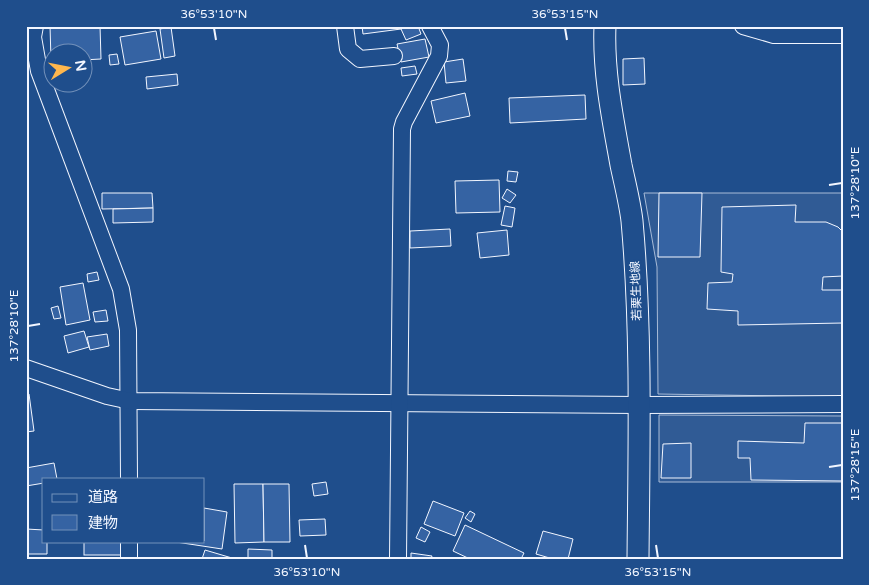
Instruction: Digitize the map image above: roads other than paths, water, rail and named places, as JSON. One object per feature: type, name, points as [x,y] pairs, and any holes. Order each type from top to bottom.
[{"type":"main road","name":"若栗生地線","points":[[605,26],[604,44],[611,113],[631,215],[635,257],[639,405],[638,559]]},
{"type":"street","points":[[35,26],[34,37],[39,71],[120,289],[128,330],[130,401],[129,478]]},
{"type":"street","points":[[345,26],[348,49],[360,58],[394,56]]},
{"type":"street","points":[[398,559],[402,129],[439,56],[440,45],[430,26]]},
{"type":"street","points":[[743,26],[774,35],[843,35]]},
{"type":"street","points":[[26,368],[107,396],[130,401],[398,404],[843,404]]},
{"type":"street","points":[[129,542],[129,559]]}]
